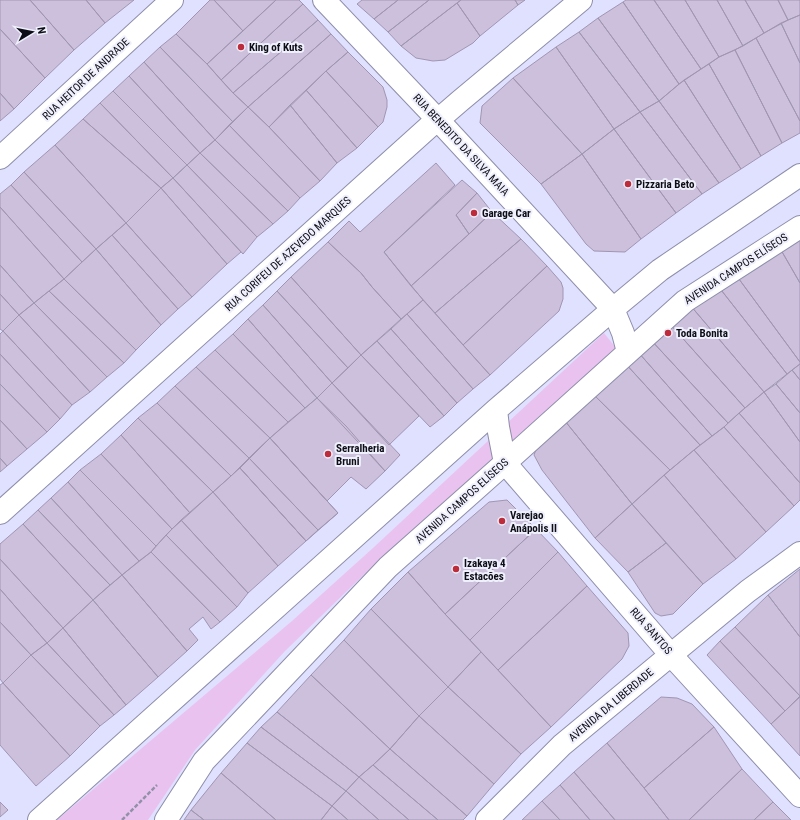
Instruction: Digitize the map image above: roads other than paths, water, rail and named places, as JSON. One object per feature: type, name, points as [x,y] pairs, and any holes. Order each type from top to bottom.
[{"type":"street","name":"RUA HEITOR DE ANDRADE","points":[[0,158],[172,0]]},
{"type":"street","name":"RUA BENEDITO DA SILVA MAIA","points":[[324,0],[438,120],[613,309]]},
{"type":"street","name":"RUA CORIFEU DE AZEVEDO MARQUES","points":[[0,513],[430,126],[581,0]]},
{"type":"street","points":[[39,820],[496,410],[613,309],[660,270],[800,176]]},
{"type":"street","name":"AVENIDA CAMPOS ELÍSEOS","points":[[166,820],[204,762],[383,573],[685,301],[800,227]]},
{"type":"street","points":[[613,309],[623,333],[628,352]]},
{"type":"street","points":[[496,410],[505,463]]},
{"type":"street","name":"RUA SANTOS","points":[[505,463],[671,655],[800,796]]},
{"type":"street","name":"AVENIDA DA LIBERDADE","points":[[487,820],[562,745],[748,591],[800,553]]},
{"type":"place","name":"King of Kuts","points":[[241,47]]},
{"type":"place","name":"Pizzaria Beto","points":[[628,184]]},
{"type":"place","name":"Garage Car","points":[[474,213]]},
{"type":"place","name":"Toda Bonita","points":[[668,333]]},
{"type":"place","name":"Serralheria Bruni","points":[[328,454]]},
{"type":"place","name":"Varejao Anápolis II","points":[[502,521]]},
{"type":"place","name":"Izakaya 4 Estacões","points":[[456,569]]}]
